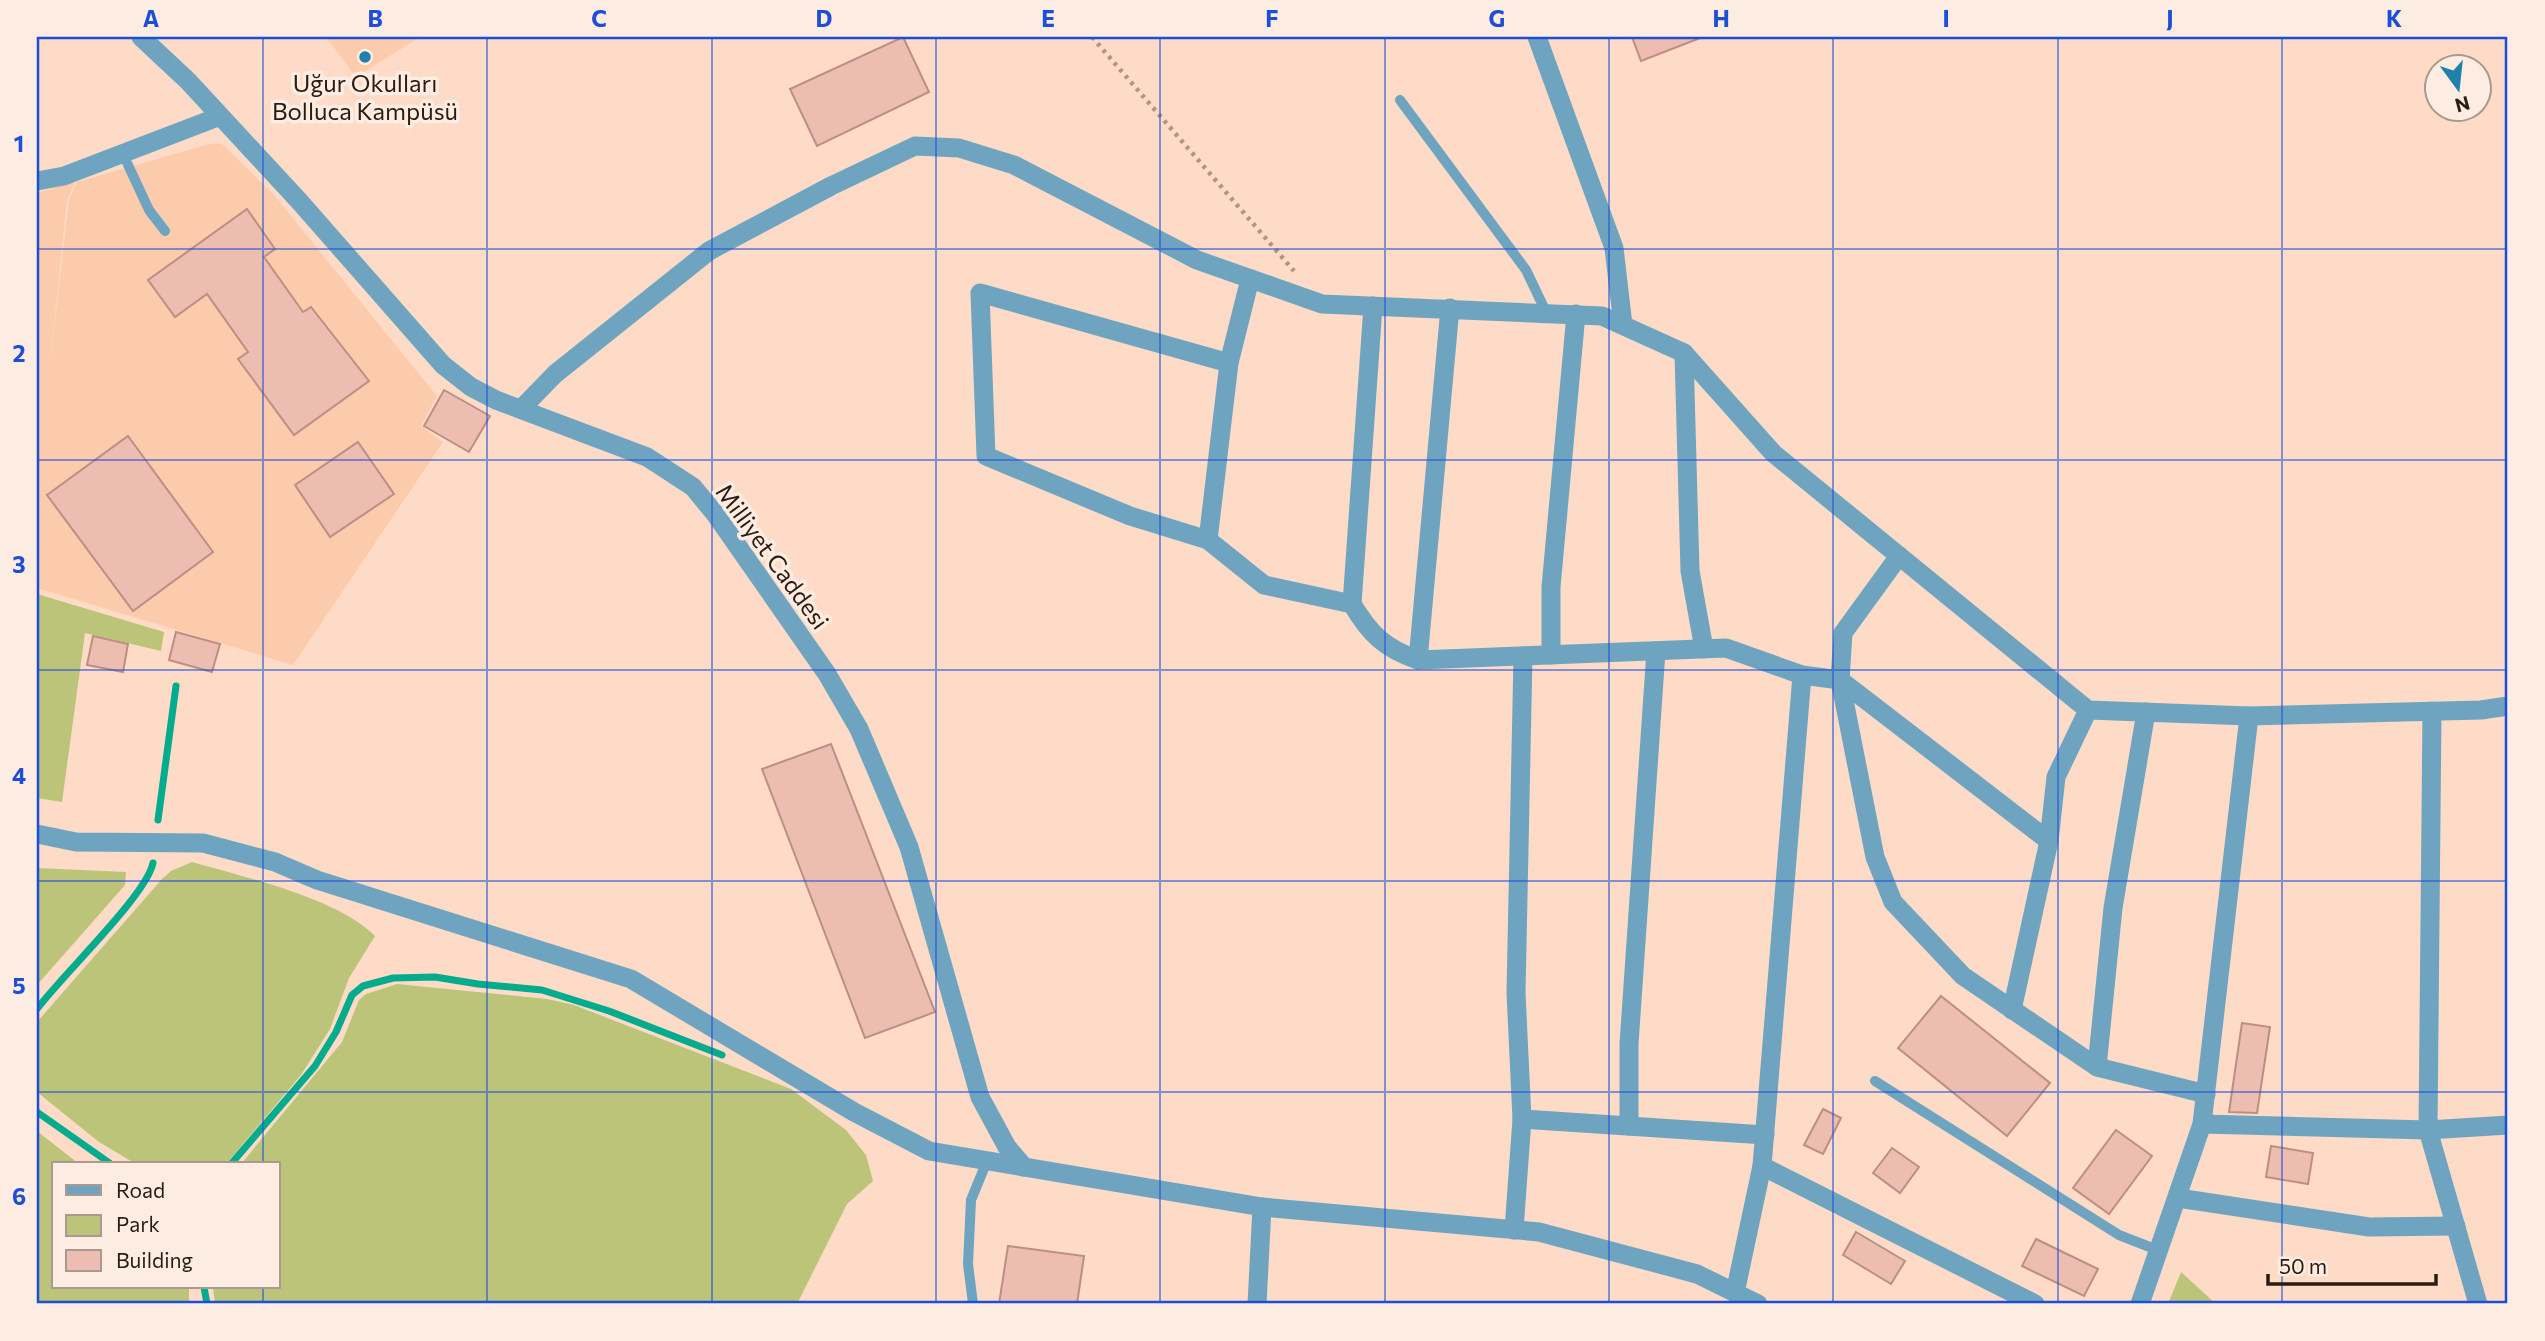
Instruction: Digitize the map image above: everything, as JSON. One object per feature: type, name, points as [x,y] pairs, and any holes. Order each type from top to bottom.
[{"type":"street","name":"Milliyet Caddesi","points":[[141,37],[188,80],[218,117],[300,202],[443,365],[471,387],[648,457],[693,487],[716,515],[827,674],[859,729],[909,846],[980,1097],[1007,1147],[1024,1167]]},
{"type":"street","points":[[1537,37],[1614,248],[1623,325]]},
{"type":"street","points":[[37,181],[64,176],[218,117]]},
{"type":"street","points":[[521,409],[555,374],[709,251],[831,186],[915,146],[959,148],[1014,165],[1197,260],[1322,304],[1602,316],[1684,352],[1773,453],[2088,710],[2249,716],[2508,706]]},
{"type":"street","points":[[1208,540],[1228,363],[1250,279]]},
{"type":"street","points":[[1228,363],[980,293],[986,456],[1130,516],[1208,540],[1265,585],[1352,604]]},
{"type":"street","points":[[1373,306],[1352,604],[1365,625],[1391,650],[1418,660],[1726,648],[1802,675],[1840,680],[2049,841]]},
{"type":"street","points":[[1418,660],[1450,308]]},
{"type":"street","points":[[1551,655],[1552,587],[1576,314]]},
{"type":"street","points":[[1684,352],[1690,571],[1704,649]]},
{"type":"street","points":[[1899,556],[1843,633],[1840,680],[1875,857],[1893,902],[1963,976],[2097,1067],[2206,1094]]},
{"type":"street","points":[[1629,1126],[1629,1044],[1656,651]]},
{"type":"street","points":[[1514,1230],[1522,1119],[1516,993],[1523,656]]},
{"type":"street","points":[[1735,1293],[1762,1166],[1802,675]]},
{"type":"street","points":[[2012,1010],[2049,841],[2056,777],[2088,710]]},
{"type":"street","points":[[2432,711],[2428,1130],[2478,1304]]},
{"type":"street","points":[[2097,1067],[2113,908],[2146,712]]},
{"type":"street","points":[[2140,1304],[2202,1124],[2249,716]]},
{"type":"street","points":[[37,834],[75,842],[203,843],[275,862],[317,880],[631,979],[854,1112],[929,1151],[1262,1207],[1539,1232],[1697,1274],[1758,1304]]},
{"type":"street","points":[[1522,1119],[1765,1135]]},
{"type":"street","points":[[2202,1124],[2428,1130],[2508,1125]]},
{"type":"street","points":[[1762,1166],[2035,1304]]},
{"type":"street","points":[[2178,1198],[2369,1227],[2456,1226]]},
{"type":"street","points":[[1257,1304],[1262,1207]]},
{"type":"lane","points":[[1400,100],[1526,270],[1546,312]]},
{"type":"lane","points":[[121,152],[149,210],[165,231]]},
{"type":"lane","points":[[1875,1081],[2119,1235],[2160,1251]]},
{"type":"lane","points":[[973,1304],[968,1264],[971,1200],[987,1161]]},
{"type":"path","points":[[1092,37],[1296,273]]},
{"type":"shaded area","name":"Uğur Okulları Bolluca Kampüsü","points":[[326,37],[420,37],[356,77]]},
{"type":"shaded area","points":[[209,144],[222,144],[274,195],[437,396],[421,426],[443,442],[293,665],[37,588],[37,193],[75,182],[67,200],[49,372],[69,200],[77,182]]},
{"type":"green space","points":[[37,594],[164,632],[161,651],[85,633],[62,802],[37,798]]},
{"type":"green space","points":[[192,862],[289,890],[338,911],[375,936],[349,978],[330,1029],[301,1075],[228,1162],[133,1162],[99,1142],[37,1092],[37,1022],[171,871]]},
{"type":"green space","points":[[37,868],[126,872],[125,885],[37,985]]},
{"type":"green space","points":[[397,984],[547,999],[574,1005],[791,1089],[846,1130],[866,1155],[873,1181],[847,1204],[797,1304],[215,1304],[213,1288],[280,1288],[280,1162],[243,1162],[342,1042],[359,1000],[366,994]]},
{"type":"green space","points":[[37,1131],[76,1162],[52,1162],[52,1288],[189,1288],[189,1304],[37,1304]]},
{"type":"green space","points":[[2181,1272],[2216,1304],[2168,1304]]},
{"type":"building","points":[[903,37],[929,92],[817,146],[790,89]]},
{"type":"building","points":[[1632,37],[1699,37],[1700,38],[1641,61]]},
{"type":"building","points":[[247,209],[275,249],[264,257],[303,312],[311,307],[369,381],[294,435],[238,359],[248,352],[207,294],[175,317],[148,280]]},
{"type":"building","points":[[444,390],[490,416],[469,452],[424,426]]},
{"type":"building","points":[[128,436],[213,552],[133,611],[47,495]]},
{"type":"building","points":[[358,442],[394,494],[330,537],[295,485]]},
{"type":"building","points":[[176,632],[220,644],[212,672],[169,660]]},
{"type":"building","points":[[93,636],[128,644],[123,672],[87,665]]},
{"type":"building","points":[[831,744],[935,1012],[865,1038],[762,769]]},
{"type":"building","points":[[1941,996],[2050,1083],[2007,1136],[1898,1048]]},
{"type":"building","points":[[2242,1023],[2270,1027],[2257,1113],[2229,1112]]},
{"type":"building","points":[[1823,1109],[1841,1118],[1823,1154],[1804,1145]]},
{"type":"building","points":[[2116,1130],[2152,1156],[2109,1214],[2073,1188]]},
{"type":"building","points":[[2271,1146],[2313,1153],[2308,1184],[2266,1177]]},
{"type":"building","points":[[1892,1148],[1919,1167],[1900,1193],[1873,1173]]},
{"type":"building","points":[[1856,1232],[1905,1261],[1891,1284],[1843,1255]]},
{"type":"building","points":[[2036,1239],[2098,1269],[2084,1296],[2022,1266]]},
{"type":"building","points":[[1008,1246],[1084,1256],[1077,1304],[999,1304]]},
{"type":"waterway","points":[[158,820],[176,686]]},
{"type":"waterway","points":[[37,1009],[120,915],[147,877],[153,863]]},
{"type":"waterway","points":[[233,1162],[315,1066],[336,1032],[352,995],[363,986],[393,978],[435,977],[542,990],[609,1011],[722,1055]]},
{"type":"waterway","points":[[37,1112],[108,1162]]},
{"type":"waterway","points":[[204,1288],[207,1304]]},
{"type":"place","name":"Uğur Okulları Bolluca Kampüsü","points":[[365,57]]}]
